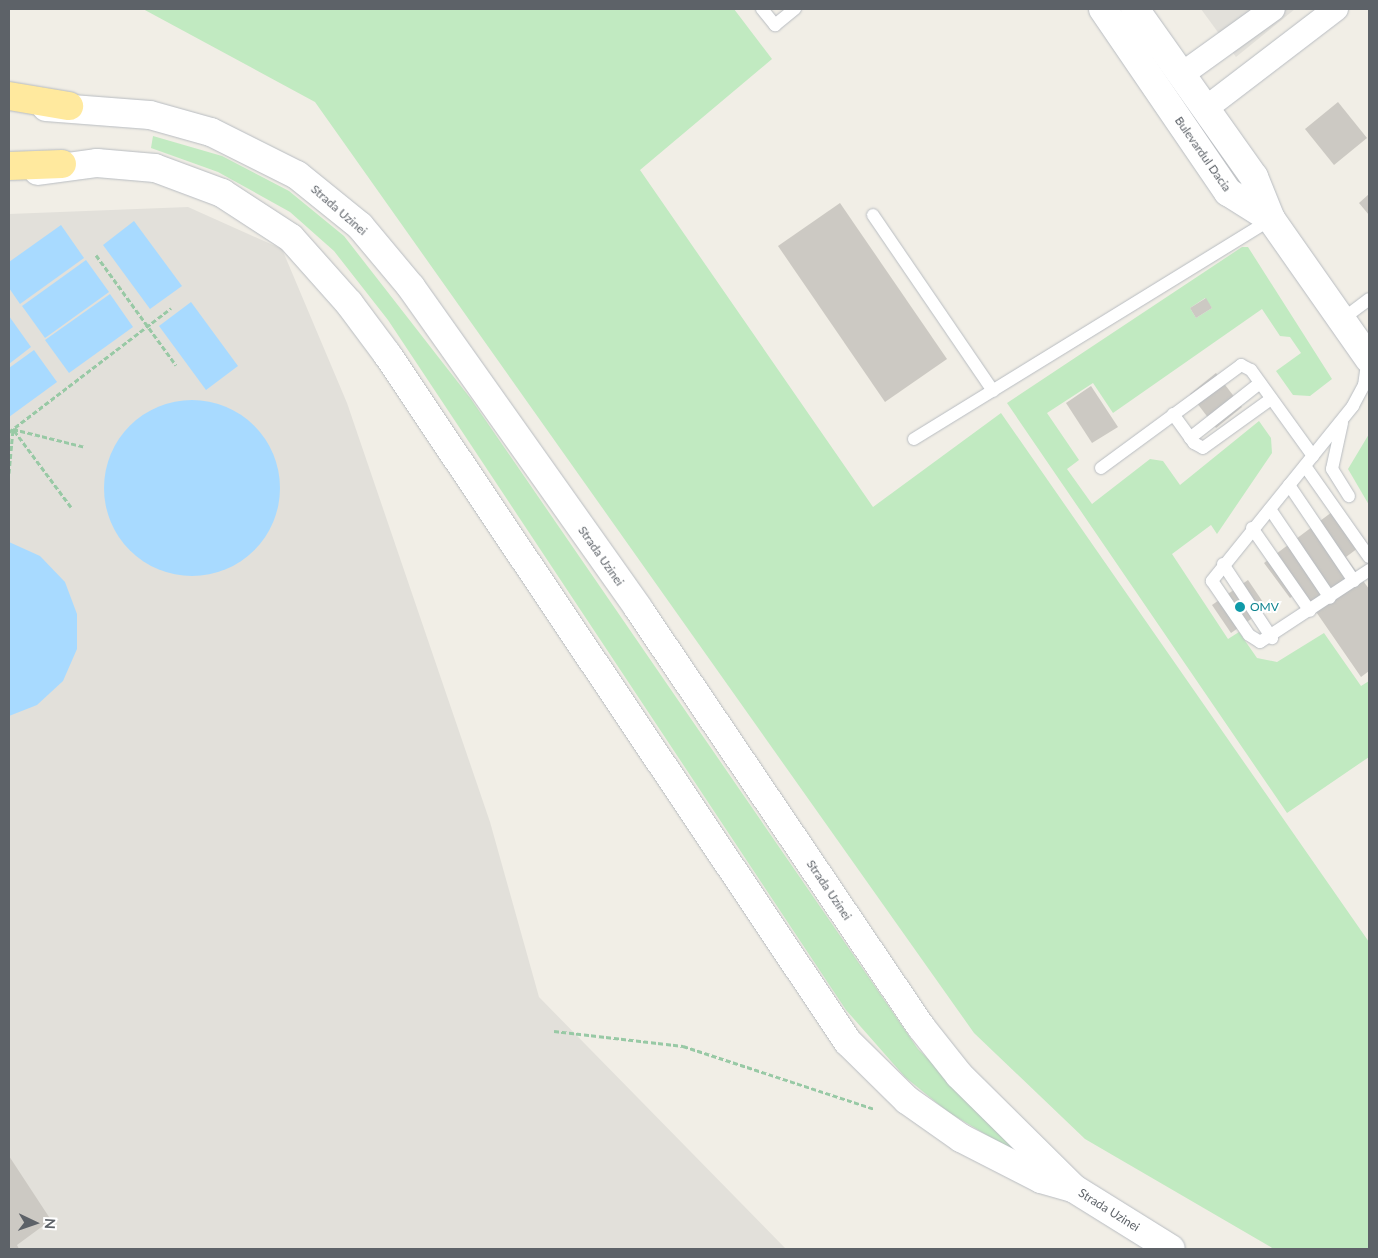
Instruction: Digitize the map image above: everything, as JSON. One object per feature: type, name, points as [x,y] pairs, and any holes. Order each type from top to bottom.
[{"type":"highway","points":[[9,96],[69,106]]},
{"type":"highway","points":[[9,166],[62,164]]},
{"type":"street","name":"Bulevardul Dacia","points":[[1103,9],[1228,192],[1271,219],[1340,321],[1369,358]]},
{"type":"street","points":[[1135,9],[1254,177],[1271,219]]},
{"type":"street","points":[[1181,75],[1273,9]]},
{"type":"street","points":[[1205,109],[1336,9]]},
{"type":"street","name":"Strada Uzinei","points":[[9,109],[69,106],[150,115],[210,132],[297,175],[360,226],[411,287],[654,631],[921,1028],[959,1075],[1073,1188],[1171,1249]]},
{"type":"street","name":"Strada Uzinei","points":[[9,179],[62,164],[122,163],[190,178],[222,193],[291,238],[344,296],[387,354],[848,1042],[907,1100],[961,1138],[1041,1180],[1073,1188]]},
{"type":"lane","points":[[762,9],[775,25],[795,9]]},
{"type":"lane","points":[[873,214],[993,391]]},
{"type":"lane","points":[[914,439],[1271,219]]},
{"type":"lane","points":[[1340,321],[1369,299]]},
{"type":"lane","points":[[1369,358],[1361,394],[1343,420],[1212,577],[1213,585],[1252,638],[1260,642],[1272,638],[1369,570]]},
{"type":"lane","points":[[1101,468],[1236,367],[1248,368],[1271,398],[1369,557]]},
{"type":"lane","points":[[1190,438],[1260,383]]},
{"type":"lane","points":[[1173,414],[1190,438],[1203,448],[1213,445],[1271,398]]},
{"type":"lane","points":[[1343,420],[1332,469],[1349,496]]},
{"type":"lane","points":[[1289,485],[1354,581]]},
{"type":"lane","points":[[1270,509],[1330,598]]},
{"type":"lane","points":[[1252,528],[1310,611]]},
{"type":"lane","points":[[1223,564],[1272,638]]},
{"type":"path","points":[[96,255],[176,365]]},
{"type":"path","points":[[9,432],[171,308]]},
{"type":"path","points":[[13,429],[85,447]]},
{"type":"path","points":[[9,473],[13,429]]},
{"type":"path","points":[[13,429],[71,508]]},
{"type":"path","points":[[554,1031],[682,1046],[878,1110]]},
{"type":"shaded area","points":[[1201,9],[1295,9],[1236,57]]},
{"type":"shaded area","points":[[188,207],[282,249],[347,403],[490,822],[539,997],[786,1249],[9,1249],[9,214]]},
{"type":"green space","points":[[143,9],[734,9],[772,59],[640,170],[873,507],[1001,413],[1369,942],[1369,1249],[1274,1249],[1085,1139],[974,1033],[315,102]]},
{"type":"green space","points":[[153,136],[222,156],[289,191],[344,236],[471,399],[918,1049],[1032,1162],[948,1112],[905,1077],[846,1010],[388,320],[334,251],[290,212],[218,172],[151,148]]},
{"type":"green space","points":[[1242,247],[1248,247],[1332,379],[1310,396],[1293,395],[1276,371],[1301,353],[1290,337],[1280,336],[1262,309],[1113,413],[1093,383],[1047,413],[1079,460],[1067,469],[1092,504],[1150,459],[1163,461],[1180,485],[1259,421],[1271,438],[1272,453],[1217,534],[1211,525],[1172,554],[1228,639],[1239,632],[1257,658],[1277,662],[1324,633],[1361,686],[1369,681],[1369,757],[1287,813],[1007,403]],"holes":[[[1205,298],[1212,308],[1196,318],[1190,308]]]},
{"type":"green space","points":[[1369,434],[1369,505],[1348,469]]},
{"type":"water","points":[[134,221],[182,286],[150,309],[103,245]]},
{"type":"water","points":[[61,225],[84,258],[20,304],[9,288],[9,262]]},
{"type":"water","points":[[86,260],[109,292],[45,338],[22,306]]},
{"type":"water","points":[[110,294],[133,327],[69,373],[45,340]]},
{"type":"water","points":[[191,302],[238,366],[206,390],[159,326]]},
{"type":"water","points":[[9,316],[31,347],[9,364]]},
{"type":"water","points":[[34,350],[57,382],[9,417],[9,368]]},
{"type":"water","points":[[183,400],[201,400],[234,410],[260,432],[270,446],[276,462],[280,488],[276,514],[270,530],[248,556],[234,566],[218,572],[201,576],[183,576],[150,566],[124,544],[114,530],[108,514],[104,497],[104,479],[114,446],[136,420],[150,410],[166,404]]},
{"type":"water","points":[[9,542],[40,556],[65,582],[77,614],[77,649],[63,681],[37,705],[9,716]]},
{"type":"building","points":[[1338,102],[1367,138],[1334,165],[1305,129]]},
{"type":"building","points":[[1369,194],[1369,215],[1359,203]]},
{"type":"building","points":[[840,203],[947,359],[885,402],[778,246]]},
{"type":"building","points":[[1206,298],[1212,308],[1196,318],[1190,308]]},
{"type":"building","points":[[1216,373],[1242,407],[1216,428],[1190,394]]},
{"type":"building","points":[[1091,386],[1118,427],[1092,443],[1066,403]]},
{"type":"building","points":[[1340,506],[1366,542],[1346,557],[1369,589],[1369,671],[1361,677],[1301,590],[1290,598],[1264,563]]},
{"type":"building","name":"OMV","points":[[1248,580],[1267,608],[1231,633],[1212,605]]},
{"type":"building","points":[[9,1156],[51,1220],[17,1245],[19,1249],[9,1249]]},
{"type":"place","name":"OMV","points":[[1240,607]]}]
